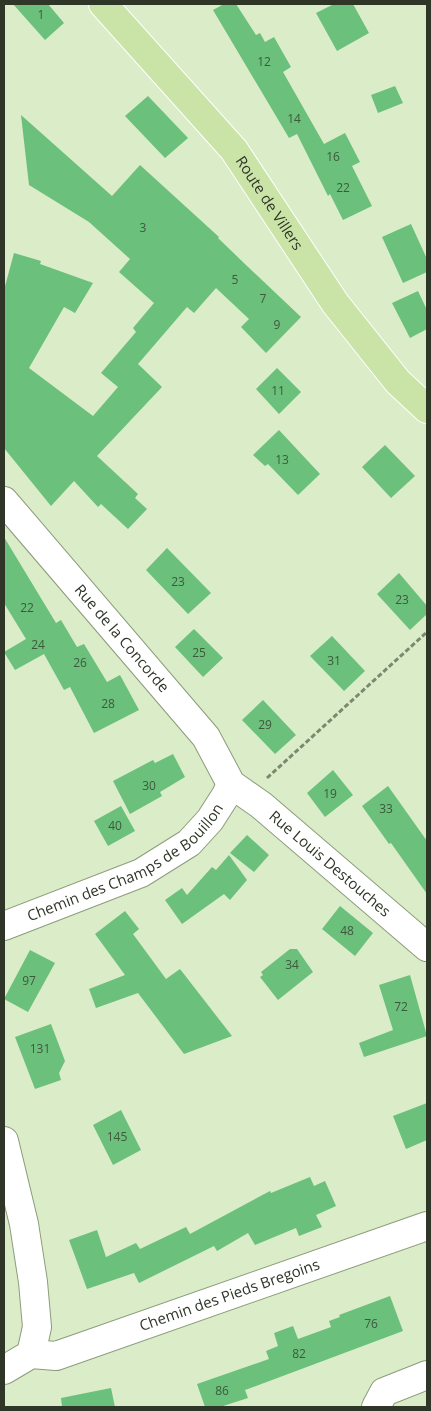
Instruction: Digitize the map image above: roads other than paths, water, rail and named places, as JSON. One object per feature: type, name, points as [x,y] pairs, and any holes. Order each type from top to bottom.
[{"type":"main road","name":"Route de Villers","points":[[103,4],[234,150],[335,303],[398,382],[427,410]]},
{"type":"street","name":"Rue de la Concorde","points":[[4,501],[206,737],[239,790]]},
{"type":"street","name":"Chemin des Champs de Bouillon","points":[[4,926],[141,873],[189,843],[210,820],[226,795],[239,790]]},
{"type":"street","name":"Rue Louis Destouches","points":[[239,790],[261,805],[427,947]]},
{"type":"street","points":[[4,1141],[24,1224],[33,1282],[37,1327],[31,1354],[4,1370]]},
{"type":"street","name":"Chemin des Pieds Bregoins","points":[[31,1354],[56,1356],[427,1226]]},
{"type":"street","points":[[376,1407],[384,1392],[427,1375]]}]
